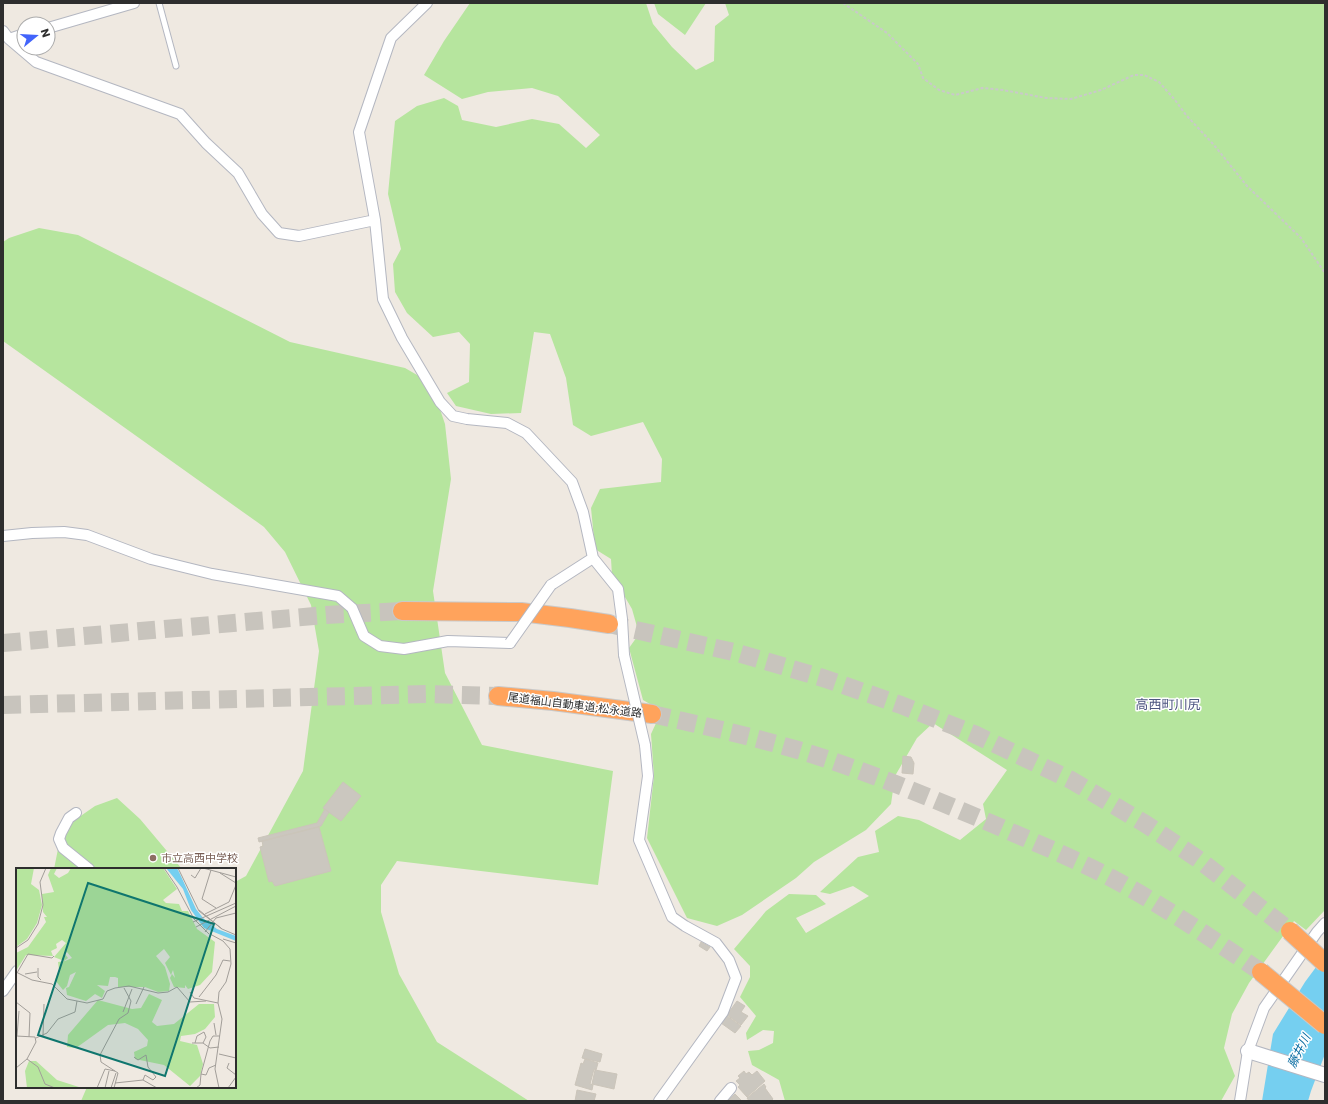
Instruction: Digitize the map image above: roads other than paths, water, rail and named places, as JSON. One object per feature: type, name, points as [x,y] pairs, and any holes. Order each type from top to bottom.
[{"type":"highway","points":[[402,611],[521,612],[609,624]]},
{"type":"highway","name":"尾道福山自動車道;松永道路","points":[[498,696],[652,714]]},
{"type":"highway","points":[[1290,931],[1325,962]]},
{"type":"highway","points":[[1261,972],[1308,1010],[1325,1026]]},
{"type":"street","points":[[56,26],[134,3]]},
{"type":"street","points":[[427,3],[391,38],[359,132],[375,220],[383,299],[402,338],[440,402],[453,416],[507,423],[526,433],[572,482],[584,512],[593,558],[618,588],[622,619],[624,656],[645,745],[648,776],[639,840],[672,917],[716,943],[729,960],[736,978],[723,1012],[659,1101]]},
{"type":"street","points":[[6,35],[16,34]]},
{"type":"street","points":[[6,35],[36,62],[180,114],[206,143],[238,173],[262,214],[279,233],[299,236],[375,220]]},
{"type":"street","points":[[3,536],[32,532],[64,532],[86,535],[151,559],[204,572],[338,596],[352,608],[364,636],[380,646],[404,649],[448,641],[510,643],[551,585],[593,558]]},
{"type":"street","points":[[76,813],[69,818],[59,839],[63,848],[88,868]]},
{"type":"street","points":[[1240,1099],[1248,1051],[1264,1008],[1317,932],[1325,923]]},
{"type":"street","points":[[3,991],[16,972]]},
{"type":"street","points":[[1248,1051],[1325,1075]]},
{"type":"street","points":[[720,1101],[731,1088]]},
{"type":"lane","points":[[159,3],[176,66]]},
{"type":"water","name":"藤井川","points":[[1325,955],[1325,1054],[1308,1101],[1262,1101],[1273,1034],[1305,982]]},
{"type":"tunnel","points":[[3,643],[326,615],[402,611]]},
{"type":"tunnel","points":[[609,624],[738,653],[823,678],[901,705],[974,734],[1071,780],[1144,823],[1198,859],[1290,931]]},
{"type":"tunnel","points":[[3,705],[427,694],[498,696]]},
{"type":"tunnel","points":[[652,714],[762,740],[848,766],[995,825],[1102,873],[1136,891],[1208,936],[1261,972]]},
{"type":"place","name":"市立高西中学校","points":[[153,858]]},
{"type":"district","name":"高西町川尻","points":[[1168,704]]}]
